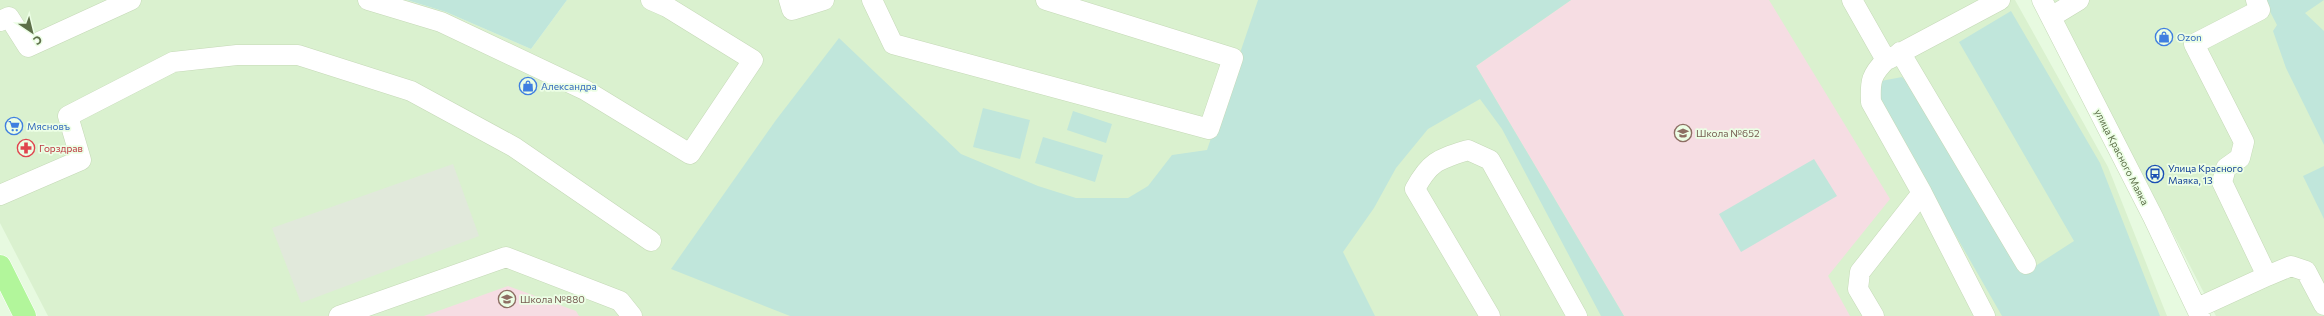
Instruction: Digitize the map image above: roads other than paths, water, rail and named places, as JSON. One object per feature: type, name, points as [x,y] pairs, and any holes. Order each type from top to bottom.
[{"type":"main road","points":[[0,266],[25,316]]},
{"type":"street","points":[[0,21],[9,17],[28,47],[131,0]]},
{"type":"street","points":[[368,0],[441,22],[585,90],[690,154],[753,60],[667,7],[651,0]]},
{"type":"street","points":[[789,0],[792,10],[824,0]]},
{"type":"street","points":[[872,0],[893,44],[1209,129],[1233,58],[1046,0]]},
{"type":"street","points":[[1852,0],[1893,56],[2026,264]]},
{"type":"street","points":[[1985,316],[1922,193],[1871,102],[1870,87],[1873,73],[1893,56],[2000,0]]},
{"type":"street","points":[[2046,8],[2079,0]]},
{"type":"street","points":[[2256,0],[2260,10],[2194,44],[2244,142],[2240,158],[2226,168],[2222,182],[2267,276]]},
{"type":"street","name":"улица Красного Маяка","points":[[2046,8],[2153,217],[2198,312]]},
{"type":"street","points":[[0,195],[81,160],[68,116],[173,62],[237,55],[298,55],[411,91],[514,147],[651,241]]},
{"type":"street","points":[[1490,316],[1415,190],[1423,174],[1438,159],[1468,150],[1490,160],[1577,316]]},
{"type":"street","points":[[1874,316],[1858,289],[1860,272],[1922,193]]},
{"type":"street","points":[[339,316],[506,257],[620,301],[632,316]]},
{"type":"street","points":[[2198,312],[2267,276],[2291,266],[2306,271],[2324,305]]},
{"type":"place","name":"Ozon","points":[[2164,37]]},
{"type":"place","name":"Александра","points":[[528,86]]},
{"type":"place","name":"Мясновъ","points":[[14,126]]},
{"type":"place","name":"Школа №652","points":[[1683,133]]},
{"type":"place","name":"Горздрав","points":[[26,148]]},
{"type":"place","name":"Улица Красного Маяка, 13","points":[[2155,174]]},
{"type":"place","name":"Школа №880","points":[[507,299]]}]
